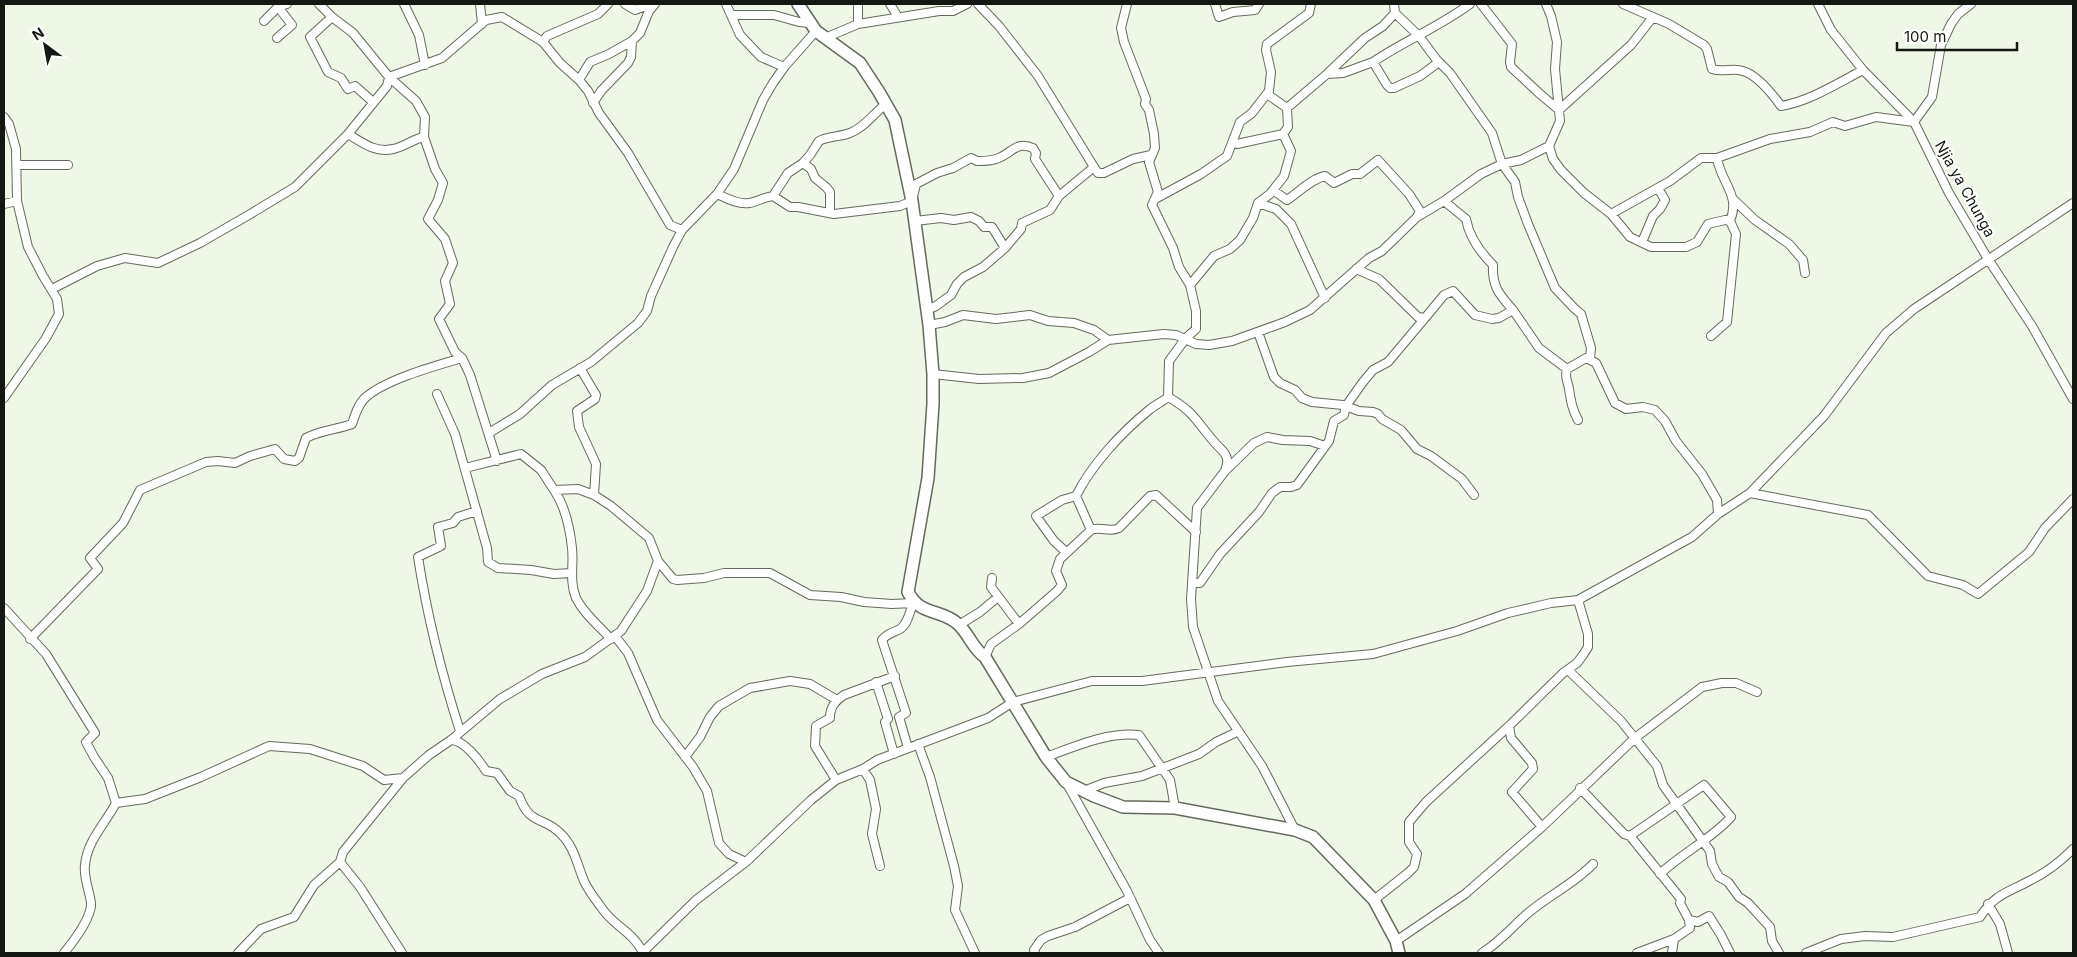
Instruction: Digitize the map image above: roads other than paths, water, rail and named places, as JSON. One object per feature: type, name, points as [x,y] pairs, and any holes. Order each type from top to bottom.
[{"type":"street","points":[[264,21],[278,7],[287,4]]},
{"type":"street","points":[[404,4],[419,35],[425,64]]},
{"type":"street","points":[[480,4],[482,24]]},
{"type":"street","points":[[543,42],[547,36],[598,14],[608,4]]},
{"type":"street","points":[[625,4],[635,10],[651,4]]},
{"type":"street","points":[[579,80],[590,62],[632,41],[640,33],[649,11],[655,4]]},
{"type":"street","points":[[726,4],[740,35],[761,56],[784,67]]},
{"type":"street","points":[[798,4],[817,31]]},
{"type":"street","points":[[858,4],[858,24]]},
{"type":"street","points":[[890,4],[898,17]]},
{"type":"street","points":[[489,433],[520,414],[552,385],[591,362],[638,323],[647,311],[651,296],[682,230],[717,194],[734,169],[763,100],[784,67],[817,31],[898,17],[939,11],[953,11],[967,4]]},
{"type":"street","points":[[978,4],[999,26],[1038,76],[1098,173],[1104,173],[1133,159],[1151,155]]},
{"type":"street","points":[[1127,4],[1121,28],[1134,71],[1138,76],[1146,99],[1145,104],[1151,117],[1155,148],[1149,162],[1158,192],[1152,205],[1173,248],[1179,267],[1190,285],[1196,311],[1196,329],[1186,338],[1169,361],[1168,397]]},
{"type":"street","points":[[1214,4],[1219,17],[1233,12],[1255,10],[1259,4]]},
{"type":"street","points":[[1155,199],[1219,163],[1227,156],[1240,122],[1252,113],[1254,107],[1267,94],[1271,85],[1271,72],[1266,44],[1309,13],[1312,4]]},
{"type":"street","points":[[1394,4],[1395,13],[1419,36],[1450,74],[1492,133],[1502,164],[1515,182],[1518,197],[1528,224],[1555,288],[1581,314],[1591,348],[1590,358]]},
{"type":"street","points":[[1327,74],[1343,73],[1373,62],[1392,49],[1445,22],[1470,4]]},
{"type":"street","points":[[1481,4],[1512,44],[1511,67],[1559,110]]},
{"type":"street","points":[[933,374],[980,380],[1023,378],[1049,373],[1108,340],[1176,334],[1196,344],[1208,345],[1232,341],[1310,310],[1356,270],[1382,251],[1417,217],[1444,201],[1481,174],[1502,164],[1521,160],[1548,146],[1560,121],[1555,69],[1557,42],[1546,4]]},
{"type":"street","points":[[1623,4],[1669,24],[1704,45],[1707,49],[1712,68],[1722,72],[1732,70],[1745,71],[1771,92],[1781,106],[1793,104],[1814,95],[1862,70]]},
{"type":"street","name":"Njia ya Chunga","points":[[1818,4],[1831,30],[1862,70],[1914,122],[1949,193],[1988,259],[2032,326],[2073,399]]},
{"type":"street","points":[[1611,214],[1658,188],[1701,158],[1717,158],[1770,139],[1810,132],[1833,122],[1845,126],[1876,117],[1914,122],[1932,97],[1941,45],[1951,24],[1958,14],[1971,4]]},
{"type":"street","points":[[322,5],[332,17],[354,32],[389,77],[416,101],[425,117],[424,137],[435,169],[443,183],[438,200],[428,219],[445,239],[453,263],[445,281],[450,304],[439,319],[455,352],[462,358],[470,375],[497,460]]},
{"type":"street","points":[[276,38],[292,25],[278,7]]},
{"type":"street","points":[[1287,108],[1366,38],[1384,26],[1395,13]]},
{"type":"street","points":[[732,15],[774,15],[799,22],[817,31],[860,63],[895,120],[915,221],[929,325],[933,374],[929,472],[908,592],[913,602],[924,609],[948,617],[959,625],[979,653],[985,657],[1046,757],[1066,782],[1130,898],[1150,940],[1159,953]]},
{"type":"street","points":[[332,17],[310,37],[311,42],[320,53],[328,72],[341,78],[348,89],[355,86],[373,102]]},
{"type":"street","points":[[389,77],[442,58],[453,51],[482,24],[492,18],[502,17],[543,42],[560,63],[579,80],[588,91],[598,113],[628,153],[670,225],[682,230]]},
{"type":"street","points":[[1559,110],[1631,45],[1653,17]]},
{"type":"street","points":[[593,103],[601,91],[628,63],[631,57],[632,41]]},
{"type":"street","points":[[1373,62],[1390,88],[1420,76],[1439,62]]},
{"type":"street","points":[[52,289],[96,266],[125,258],[158,263],[200,243],[295,187],[348,134],[387,86],[389,77]]},
{"type":"street","points":[[1267,94],[1287,108]]},
{"type":"street","points":[[773,196],[788,173],[803,163],[819,141],[850,133],[863,126],[873,114],[886,104]]},
{"type":"street","points":[[1233,142],[1238,144],[1283,134],[1288,127],[1287,108]]},
{"type":"street","points":[[4,117],[9,124],[16,149],[17,201],[28,247],[57,299],[59,314],[46,338],[4,398]]},
{"type":"street","points":[[348,134],[370,149],[394,149],[424,137]]},
{"type":"street","points":[[1190,285],[1214,256],[1230,249],[1240,240],[1253,218],[1258,203],[1273,190],[1284,176],[1291,151],[1283,134]]},
{"type":"street","points":[[912,201],[916,184],[922,180],[954,168],[971,158],[977,161],[1001,157],[1014,147],[1021,145],[1033,148],[1039,167],[1059,196]]},
{"type":"street","points":[[1548,146],[1552,159],[1584,193],[1611,214],[1630,237],[1651,247],[1686,247],[1697,242],[1708,224],[1725,220],[1730,221]]},
{"type":"street","points":[[1717,158],[1719,171],[1734,200],[1755,220],[1789,244],[1803,260],[1805,273]]},
{"type":"street","points":[[1273,190],[1287,200],[1316,178],[1325,176],[1334,183],[1352,174],[1360,174],[1378,160],[1409,194],[1420,211],[1417,217]]},
{"type":"street","points":[[803,163],[811,169],[815,178],[826,186],[830,192],[830,213]]},
{"type":"street","points":[[17,165],[68,165]]},
{"type":"street","points":[[926,310],[936,306],[950,295],[964,277],[983,267],[1005,248],[1021,229],[1022,223],[1050,210],[1059,196],[1094,166]]},
{"type":"street","points":[[1642,242],[1653,216],[1665,200],[1658,188]]},
{"type":"street","points":[[717,194],[733,201],[749,204],[762,197],[773,196],[790,207],[798,206],[830,213],[900,206],[912,201]]},
{"type":"street","points":[[1711,336],[1727,322],[1736,234],[1730,221],[1734,212],[1734,200]]},
{"type":"street","points":[[4,204],[17,201]]},
{"type":"street","points":[[1444,201],[1466,219],[1468,228],[1480,249],[1493,265],[1493,278],[1497,292],[1513,310],[1539,348],[1567,370]]},
{"type":"street","points":[[1258,203],[1276,209],[1291,224],[1325,298]]},
{"type":"street","points":[[451,740],[457,740],[462,744],[486,771],[497,773],[510,790],[519,796],[522,805],[533,818],[549,824],[561,833],[578,860],[583,878],[601,908],[638,943],[642,953],[696,900],[746,862],[796,814],[836,780],[863,769],[877,760],[988,718],[1013,702],[1092,681],[1142,681],[1287,662],[1373,654],[1457,631],[1508,613],[1551,603],[1578,600],[1692,537],[1718,514],[1750,493],[1824,416],[1886,333],[1914,309],[2073,203]]},
{"type":"street","points":[[915,221],[941,218],[954,220],[971,217],[979,221],[984,227],[992,227],[1005,248]]},
{"type":"street","points":[[1356,270],[1379,279],[1418,317],[1424,318]]},
{"type":"street","points":[[1192,584],[1200,583],[1220,554],[1259,512],[1272,493],[1280,487],[1297,485],[1332,434],[1334,421],[1344,415],[1346,406],[1373,370],[1388,362],[1444,295],[1453,291],[1475,315],[1492,320],[1513,310]]},
{"type":"street","points":[[929,325],[945,322],[963,315],[996,319],[1030,315],[1048,321],[1074,323],[1094,330],[1108,340]]},
{"type":"street","points":[[1258,332],[1274,376],[1280,383],[1295,390],[1302,398],[1312,402],[1346,406],[1359,411],[1373,412],[1395,425],[1417,449],[1431,456],[1462,479],[1474,494]]},
{"type":"street","points":[[30,638],[98,569],[90,558],[123,523],[140,490],[206,462],[235,463],[250,456],[275,449],[284,459],[295,461],[299,458],[306,438],[325,430],[337,430],[352,424],[358,407],[366,397],[406,376],[462,358]]},
{"type":"street","points":[[1578,420],[1571,408],[1569,388],[1565,375],[1567,370],[1586,358],[1590,358]]},
{"type":"street","points":[[1590,358],[1596,363],[1615,403],[1626,409],[1643,406],[1655,410],[1665,421],[1676,441],[1702,474],[1718,500],[1718,514]]},
{"type":"street","points":[[580,368],[596,395],[595,399],[577,411],[579,427],[596,464],[594,495]]},
{"type":"street","points":[[437,394],[455,434],[487,548],[486,558],[492,566],[554,574],[572,573]]},
{"type":"street","points":[[1168,397],[1181,404],[1196,417],[1216,444],[1224,451],[1227,460],[1226,471]]},
{"type":"street","points":[[1066,552],[1054,541],[1036,516],[1062,500],[1076,496],[1093,467],[1133,424],[1168,397]]},
{"type":"street","points":[[1295,830],[1262,766],[1218,701],[1193,627],[1191,599],[1197,508],[1226,471],[1254,443],[1267,437],[1283,440],[1310,441],[1325,446]]},
{"type":"street","points":[[465,468],[521,454],[541,470],[560,498],[572,549],[572,584],[583,610],[628,653],[657,720],[686,757],[706,791],[719,843],[729,854],[746,862]]},
{"type":"street","points":[[554,490],[578,489],[594,495],[611,506],[649,538],[658,561],[676,580],[704,578],[724,572],[770,573],[810,595],[820,594],[873,603],[913,602]]},
{"type":"street","points":[[1750,493],[1868,515],[1928,576],[1963,585],[1978,594],[2029,552],[2044,528],[2073,499]]},
{"type":"street","points":[[1076,496],[1091,530]]},
{"type":"street","points":[[985,657],[991,644],[1019,624],[1057,591],[1062,585],[1056,571],[1060,559],[1091,530],[1098,527],[1114,531],[1150,496],[1156,496],[1196,532]]},
{"type":"street","points":[[460,731],[449,698],[422,587],[418,557],[441,546],[438,527],[453,523],[458,517],[477,511]]},
{"type":"street","points":[[238,953],[261,929],[294,917],[314,885],[340,862],[343,852],[349,844],[403,778],[429,755],[451,740],[500,699],[542,674],[585,657],[621,631],[647,591],[658,561]]},
{"type":"street","points":[[992,578],[990,587],[1019,624]]},
{"type":"street","points":[[959,625],[980,612],[998,597]]},
{"type":"street","points":[[1374,900],[1414,867],[1417,854],[1409,842],[1409,822],[1426,802],[1580,660],[1588,647],[1586,621],[1578,600]]},
{"type":"street","points":[[908,748],[899,717],[906,713],[882,640],[885,636],[900,629],[906,622],[913,602]]},
{"type":"street","points":[[4,608],[46,654],[95,733],[86,742],[108,778],[116,803]]},
{"type":"street","points":[[1568,670],[1621,721],[1657,766],[1664,785],[1710,851],[1712,864],[1719,877],[1728,882],[1739,897],[1748,903],[1770,927],[1772,941],[1779,953]]},
{"type":"street","points":[[836,780],[824,760],[820,758],[815,746],[816,726],[830,718],[830,712],[837,700],[876,682],[895,676]]},
{"type":"street","points":[[686,757],[700,737],[710,717],[719,706],[750,688],[790,681],[810,684],[837,700]]},
{"type":"street","points":[[876,682],[888,719],[885,722],[894,754]]},
{"type":"street","points":[[1396,941],[1465,894],[1542,827],[1580,788],[1635,738],[1702,687],[1722,683],[1736,683],[1756,692]]},
{"type":"street","points":[[1508,726],[1511,738],[1532,763],[1533,769],[1512,792],[1542,827]]},
{"type":"street","points":[[1084,791],[1104,783],[1142,776],[1199,754],[1216,742],[1238,732]]},
{"type":"street","points":[[1046,757],[1095,739],[1128,734],[1139,735],[1145,741],[1148,751],[1170,780],[1175,808]]},
{"type":"street","points":[[918,744],[930,777],[954,866],[958,886],[955,910],[975,953]]},
{"type":"street","points":[[64,953],[77,937],[91,906],[85,882],[85,864],[94,837],[116,803],[145,799],[201,777],[269,746],[310,749],[364,766],[384,780],[403,778]]},
{"type":"street","points":[[863,769],[870,780],[876,809],[872,834],[880,866]]},
{"type":"street","points":[[1066,782],[1123,806],[1175,808],[1295,830],[1314,837],[1374,900],[1396,941],[1399,953]]},
{"type":"street","points":[[1630,836],[1676,803],[1698,791],[1704,785],[1731,817],[1724,826],[1703,839],[1660,874]]},
{"type":"street","points":[[1580,788],[1624,834],[1630,836],[1681,899],[1680,903],[1689,920],[1690,928],[1674,939],[1637,953]]},
{"type":"street","points":[[1806,953],[1841,939],[1865,936],[1893,937],[1980,917],[1988,904],[2005,892],[2029,882],[2057,864],[2073,849]]},
{"type":"street","points":[[340,862],[360,887],[402,953]]},
{"type":"street","points":[[1482,953],[1496,945],[1529,912],[1582,876],[1593,864]]},
{"type":"street","points":[[1035,953],[1034,950],[1041,940],[1075,927],[1130,898]]},
{"type":"street","points":[[1988,904],[2000,924],[2008,953]]},
{"type":"street","points":[[1689,920],[1698,922],[1709,916],[1730,953]]},
{"type":"street","points":[[1672,953],[1674,939]]}]
